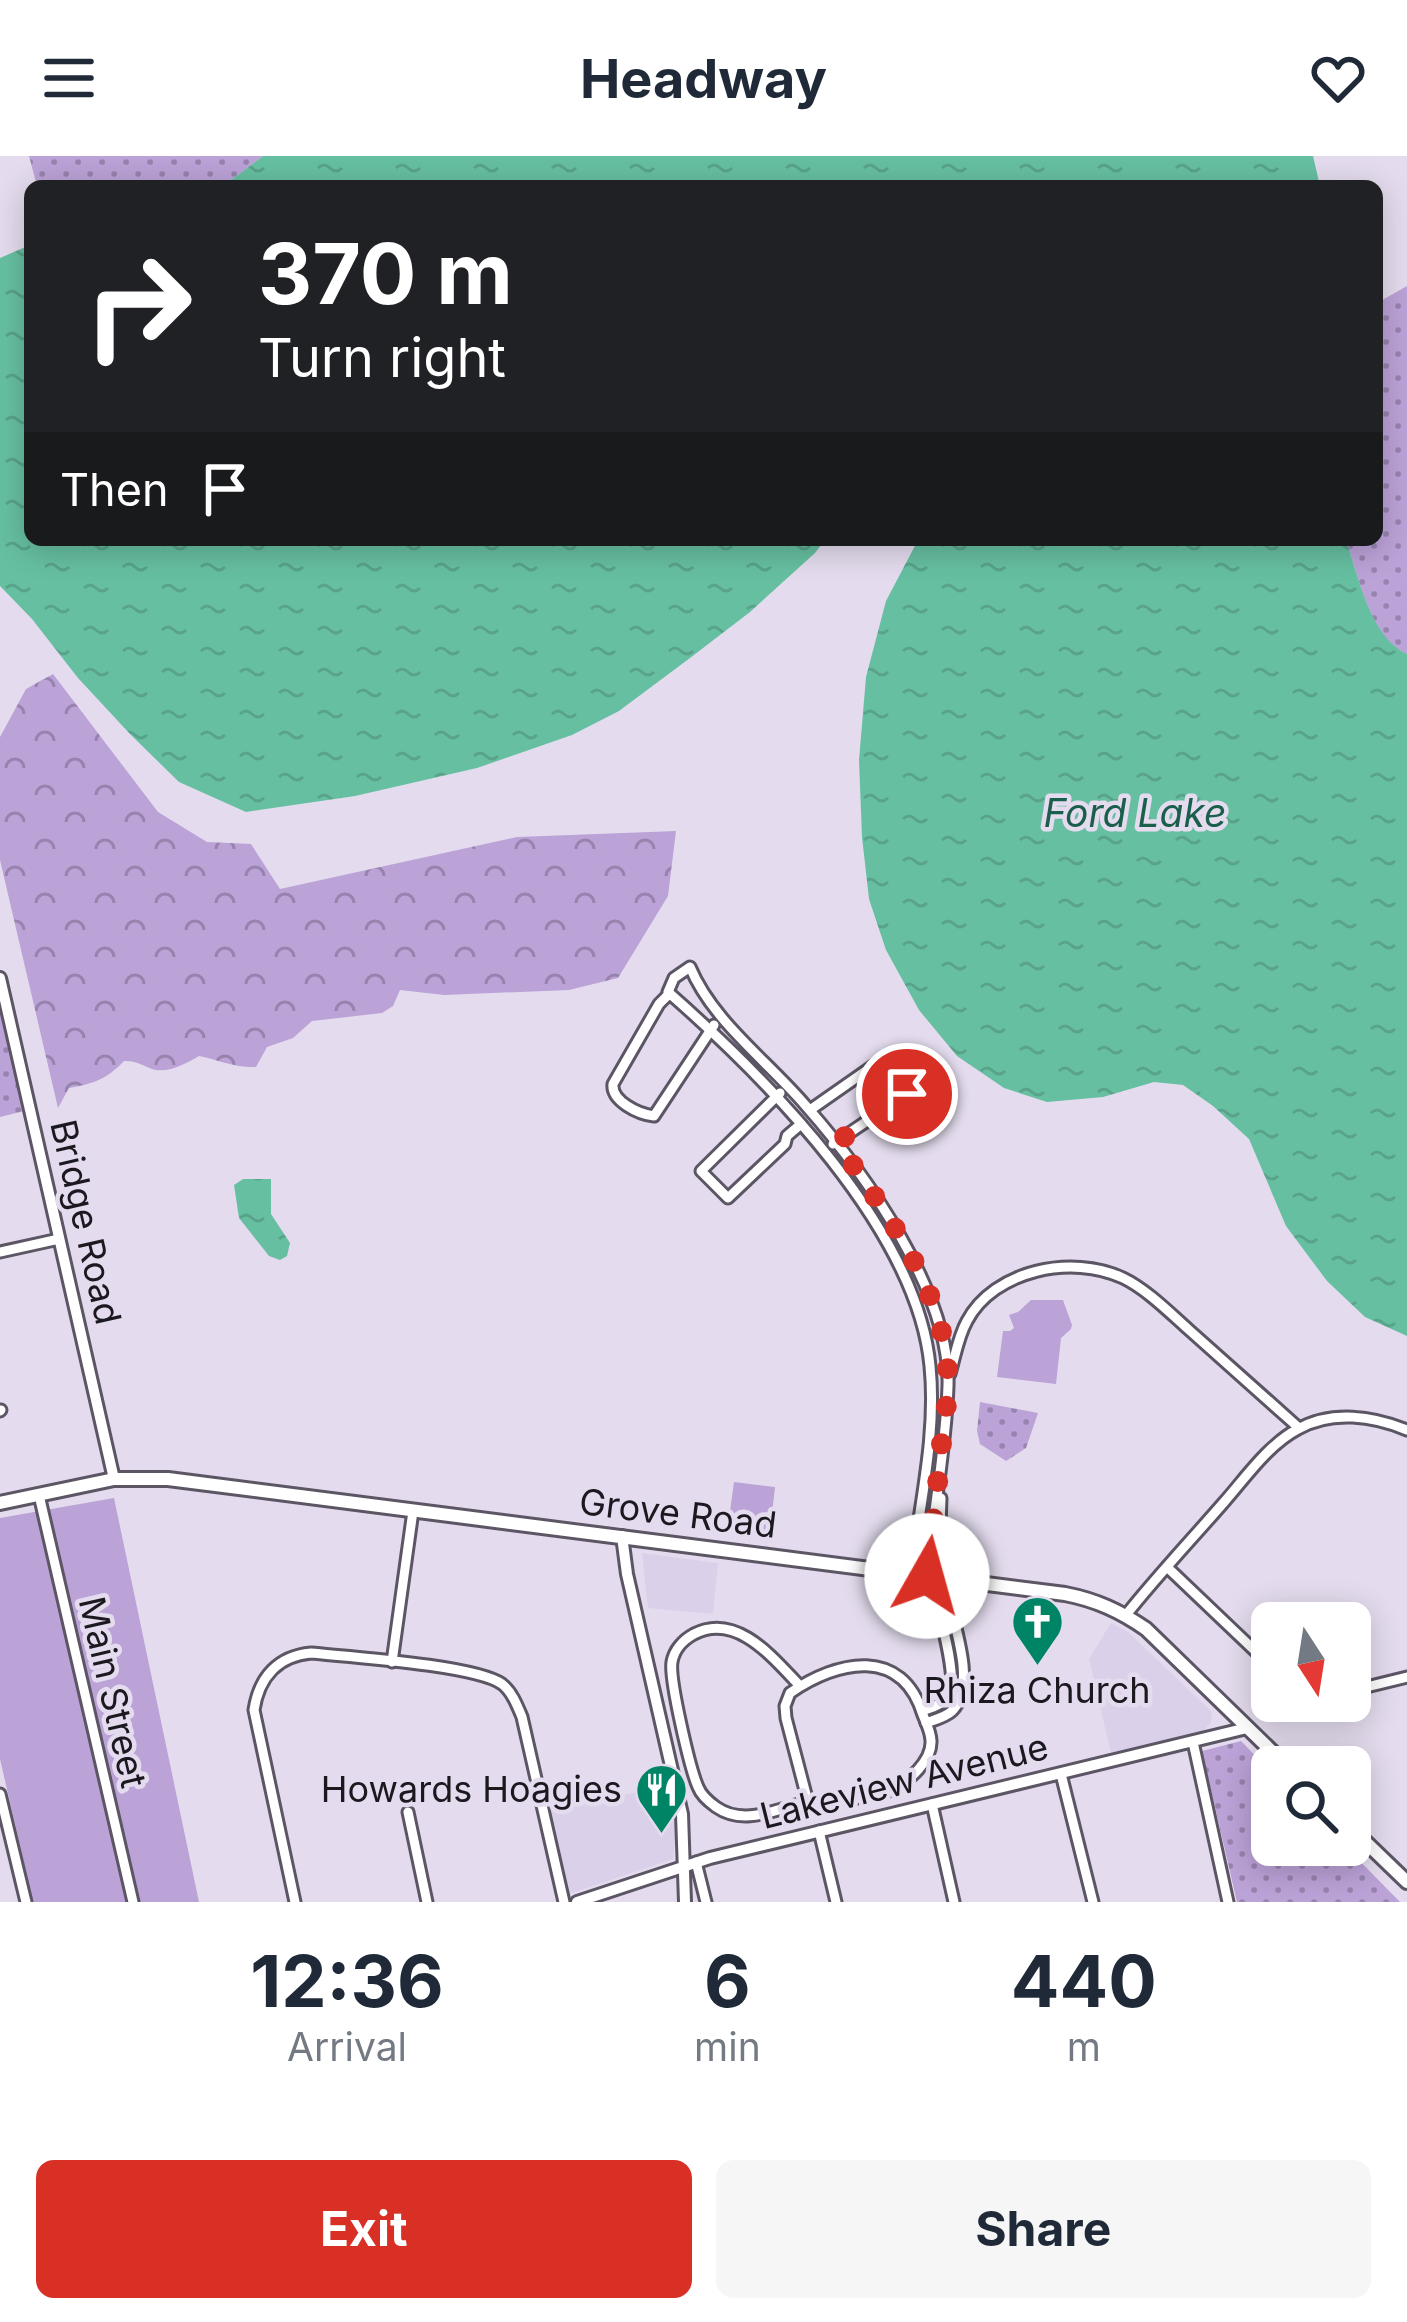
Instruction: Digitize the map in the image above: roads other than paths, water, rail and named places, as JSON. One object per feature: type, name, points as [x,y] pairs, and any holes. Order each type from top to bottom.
[{"type":"main road","name":"Grove Road","points":[[0,1503],[114,1479],[154,1478],[1087,1598],[1146,1629],[1265,1746]]},
{"type":"main road","points":[[1371,1847],[1407,1882]]},
{"type":"street","points":[[721,1016],[654,1116],[615,1097],[613,1084],[659,1004],[674,979],[690,967],[721,1016],[810,1110],[874,1196],[926,1286],[940,1329],[948,1382]]},
{"type":"street","name":"Bridge Road","points":[[0,978],[114,1479]]},
{"type":"street","points":[[669,994],[777,1096],[823,1149],[906,1281],[925,1336],[932,1412],[911,1575]]},
{"type":"street","points":[[810,1110],[883,1059],[907,1094],[823,1149]]},
{"type":"street","points":[[790,1087],[701,1171],[728,1198],[801,1124]]},
{"type":"street","points":[[0,1252],[59,1238]]},
{"type":"street","points":[[892,1255],[906,1248]]},
{"type":"street","points":[[924,1717],[951,1713],[965,1681],[934,1577],[932,1533],[948,1382],[968,1319],[994,1290],[1026,1274],[1056,1268],[1089,1269],[1123,1278],[1167,1310],[1299,1428]]},
{"type":"street","points":[[925,1336],[940,1329]]},
{"type":"street","points":[[932,1412],[945,1412]]},
{"type":"street","points":[[1126,1615],[1257,1465],[1299,1428],[1352,1416],[1384,1420],[1407,1430]]},
{"type":"street","points":[[932,1533],[940,1526],[944,1470],[940,1460]]},
{"type":"street","points":[[924,1475],[938,1478]]},
{"type":"street","name":"Main Street","points":[[40,1495],[133,1902]]},
{"type":"street","points":[[392,1662],[413,1510]]},
{"type":"street","points":[[916,1530],[932,1533]]},
{"type":"street","points":[[622,1536],[691,1863],[706,1902]]},
{"type":"street","points":[[1167,1568],[1251,1647]]},
{"type":"street","points":[[800,1686],[754,1643],[723,1628],[694,1635],[672,1658],[699,1791],[712,1805],[746,1818],[836,1797],[874,1796],[911,1777],[932,1743],[916,1692],[907,1681],[884,1669],[847,1667],[820,1675],[788,1695],[786,1718],[808,1802]]},
{"type":"street","points":[[296,1902],[254,1710],[260,1685],[281,1661],[311,1653],[486,1677],[503,1685],[522,1717],[564,1902]]},
{"type":"street","points":[[1371,1686],[1407,1677]]},
{"type":"street","name":"Lakeview Avenue","points":[[578,1902],[691,1863],[1247,1729]]},
{"type":"street","points":[[1193,1742],[1228,1902]]},
{"type":"street","points":[[1061,1774],[1093,1902]]},
{"type":"street","points":[[0,1794],[26,1902]]},
{"type":"street","points":[[932,1804],[955,1902]]},
{"type":"street","points":[[408,1812],[427,1902]]},
{"type":"street","points":[[819,1832],[836,1902]]},
{"type":"street","points":[[685,1902],[691,1863]]},
{"type":"water","points":[[263,156],[1313,156],[1319,180],[231,180]]},
{"type":"water","points":[[24,248],[24,546],[820,546],[750,612],[619,711],[572,735],[477,768],[355,796],[246,812],[179,782],[78,678],[0,586],[0,258]]},
{"type":"water","name":"Ford Lake","points":[[915,546],[1348,546],[1374,620],[1407,654],[1407,1336],[1365,1317],[1327,1281],[1286,1226],[1249,1139],[1183,1085],[1154,1082],[1103,1097],[1047,1102],[1004,1088],[957,1056],[919,1010],[886,950],[869,899],[862,837],[859,760],[866,677],[886,601]]},
{"type":"water","points":[[243,1179],[271,1179],[271,1214],[290,1243],[287,1256],[280,1260],[269,1256],[239,1218],[234,1185]]},
{"type":"place","name":"Rhiza Church","points":[[1037,1668]]},
{"type":"place","name":"Howards Hoagies","points":[[661,1835]]}]
